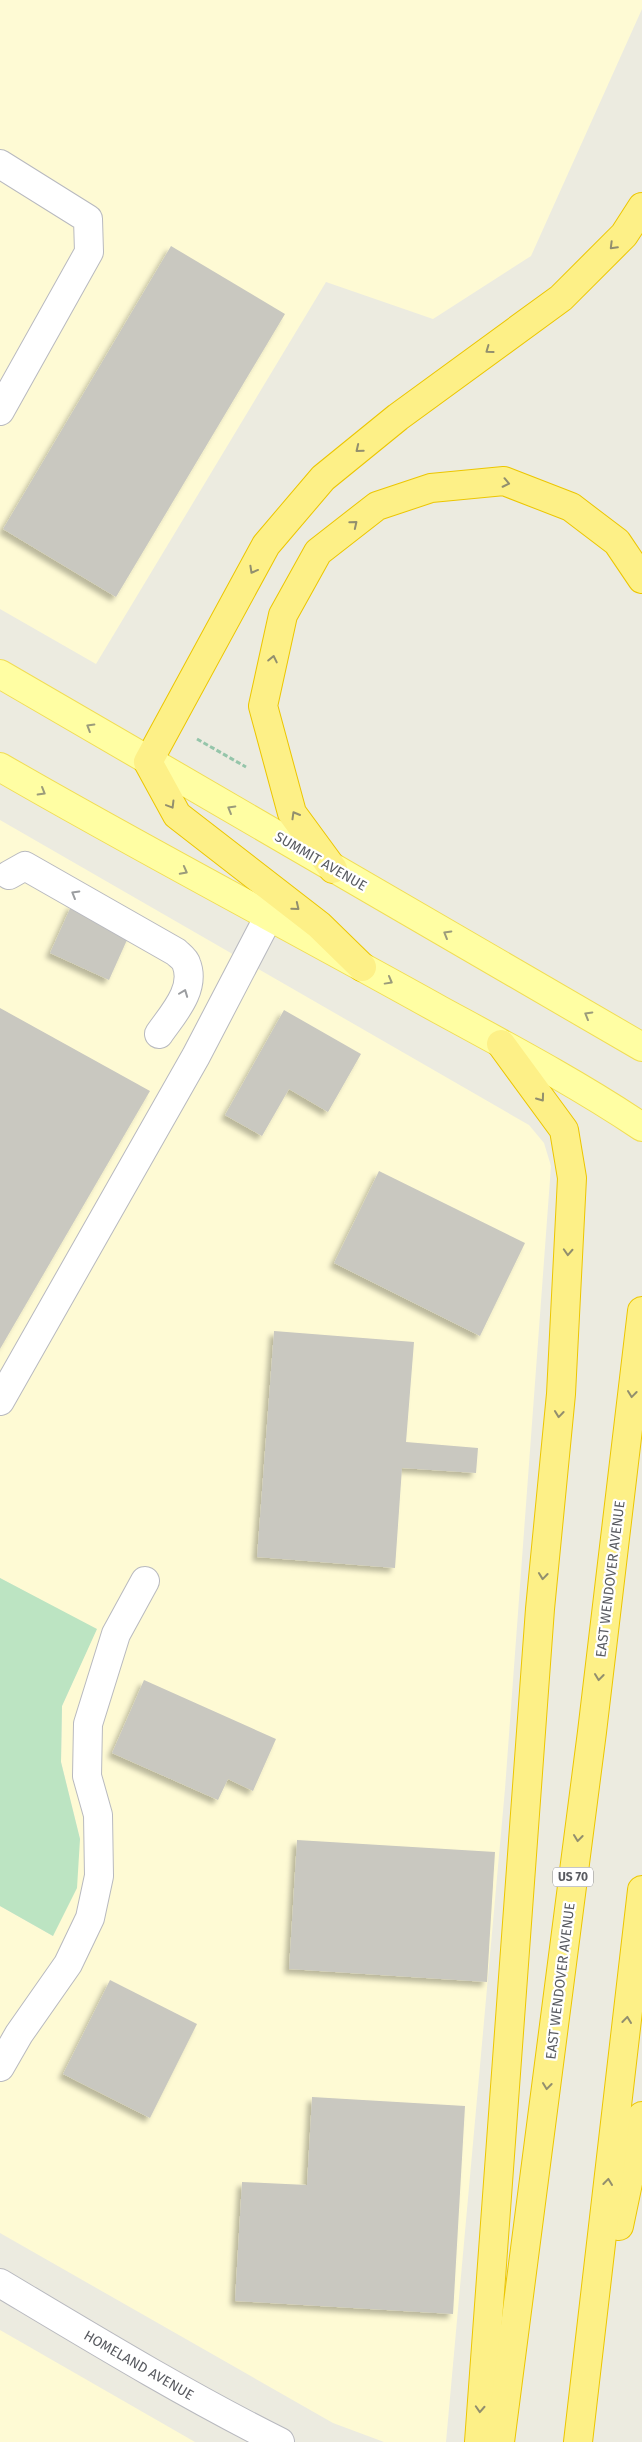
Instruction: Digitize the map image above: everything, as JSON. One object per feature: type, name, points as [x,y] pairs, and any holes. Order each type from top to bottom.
[{"type":"highway","points":[[362,966],[319,925],[177,815],[148,762],[266,545],[324,478],[398,417],[560,298],[624,235],[642,207]]},
{"type":"highway","points":[[334,869],[292,813],[263,706],[283,615],[318,552],[377,506],[431,488],[504,481],[571,507],[618,542],[642,579]]},
{"type":"highway","points":[[479,2442],[540,1609],[561,1394],[572,1178],[564,1130],[501,1044]]},
{"type":"highway","name":"EAST WENDOVER AVENUE","points":[[500,2442],[592,1732],[642,1311]]},
{"type":"highway","points":[[578,2442],[642,1890]]},
{"type":"highway","points":[[583,2404],[642,2116]]},
{"type":"main road","name":"SUMMIT AVENUE","points":[[0,674],[148,762],[636,1043]]},
{"type":"main road","points":[[0,767],[129,842],[362,966],[610,1105],[642,1127]]},
{"type":"street","points":[[0,164],[88,219],[89,252],[0,411]]},
{"type":"street","points":[[9,875],[25,866],[176,952],[186,963],[188,978],[186,993],[159,1034]]},
{"type":"street","points":[[0,1401],[196,1056],[269,916]]},
{"type":"street","points":[[0,2068],[20,2034],[68,1964],[90,1918],[99,1876],[98,1815],[87,1776],[88,1724],[116,1634],[145,1582]]},
{"type":"street","name":"HOMELAND AVENUE","points":[[0,2283],[124,2357],[228,2416],[280,2442]]},
{"type":"path","points":[[194,738],[249,768]]},
{"type":"shaded area","points":[[0,0],[642,0],[642,9],[531,256],[433,319],[326,282],[96,664],[0,609]]},
{"type":"shaded area","points":[[0,820],[529,1125],[544,1143],[551,1166],[505,1789],[446,2442],[384,2442],[333,2423],[0,2233],[0,1906],[53,1936],[80,1839],[61,1762],[62,1706],[96,1630],[0,1578]]},
{"type":"shaded area","points":[[0,2330],[195,2442],[0,2442]]},
{"type":"green space","points":[[0,1578],[97,1629],[62,1706],[61,1762],[80,1839],[77,1888],[53,1936],[0,1906]]},
{"type":"building","points":[[171,246],[285,314],[116,597],[3,529]]},
{"type":"building","points":[[72,904],[131,931],[109,980],[50,953]]},
{"type":"building","points":[[0,1008],[150,1091],[0,1349]]},
{"type":"building","points":[[284,1010],[361,1054],[328,1112],[289,1089],[262,1136],[225,1115]]},
{"type":"building","points":[[379,1171],[525,1243],[480,1336],[334,1263]]},
{"type":"building","points":[[274,1331],[414,1342],[406,1442],[478,1448],[476,1473],[402,1468],[395,1568],[257,1557]]},
{"type":"building","points":[[144,1680],[276,1739],[253,1791],[228,1779],[218,1800],[112,1753]]},
{"type":"building","points":[[297,1840],[495,1852],[487,1982],[289,1969]]},
{"type":"building","points":[[110,1980],[197,2024],[150,2118],[63,2074]]},
{"type":"building","points":[[312,2097],[465,2106],[453,2314],[235,2301],[242,2182],[307,2185]]}]
